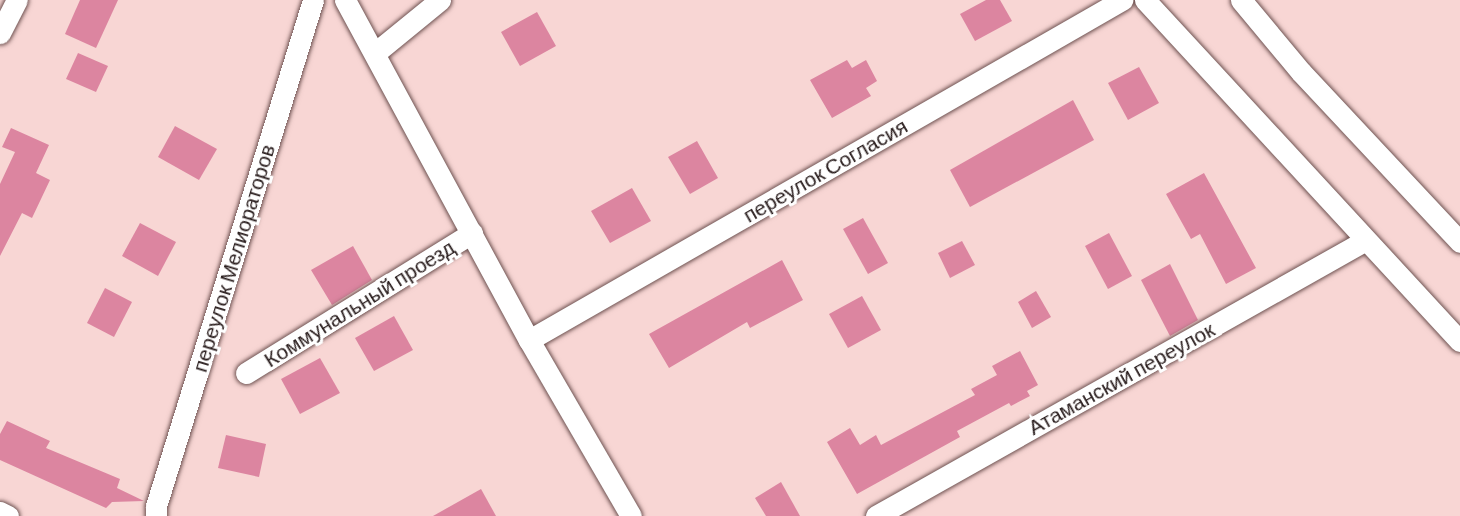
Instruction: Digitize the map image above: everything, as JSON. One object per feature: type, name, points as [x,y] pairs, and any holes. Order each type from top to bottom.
[{"type":"street","points":[[0,33],[17,0]]},
{"type":"street","name":"переулок Мелиораторов","points":[[156,516],[156,506],[313,0]]},
{"type":"street","points":[[345,0],[529,340],[629,516]]},
{"type":"street","points":[[375,53],[440,0]]},
{"type":"street","name":"переулок Согласия","points":[[529,340],[1122,0]]},
{"type":"street","points":[[1145,0],[1460,341]]},
{"type":"street","points":[[1241,0],[1301,72],[1460,242]]},
{"type":"street","name":"Коммунальный проезд","points":[[246,373],[472,233]]},
{"type":"street","name":"Атаманский переулок","points":[[876,516],[1366,240]]},
{"type":"street","points":[[0,512],[8,516]]},
{"type":"building","points":[[80,0],[118,0],[96,48],[65,34]]},
{"type":"building","points":[[986,0],[1000,0],[1012,21],[975,41],[960,14]]},
{"type":"building","points":[[537,12],[556,46],[520,66],[501,32]]},
{"type":"building","points":[[78,53],[108,66],[96,92],[66,79]]},
{"type":"building","points":[[847,60],[852,68],[866,60],[877,81],[866,88],[871,96],[832,118],[810,80]]},
{"type":"building","points":[[1139,67],[1159,103],[1128,120],[1108,83]]},
{"type":"building","points":[[1073,100],[1094,140],[970,207],[950,170]]},
{"type":"building","points":[[175,126],[217,149],[199,180],[158,157]]},
{"type":"building","points":[[11,128],[49,145],[36,173],[50,180],[32,218],[22,213],[0,256],[0,184],[15,152],[2,147]]},
{"type":"building","points":[[697,141],[718,178],[690,194],[668,157]]},
{"type":"building","points":[[1204,173],[1256,268],[1226,284],[1200,234],[1191,239],[1166,194]]},
{"type":"building","points":[[632,188],[651,221],[610,243],[591,211]]},
{"type":"building","points":[[863,218],[888,263],[868,274],[843,229]]},
{"type":"building","points":[[140,223],[176,242],[158,276],[122,256]]},
{"type":"building","points":[[1109,233],[1132,276],[1108,289],[1085,246]]},
{"type":"building","points":[[962,241],[975,265],[950,278],[938,253]]},
{"type":"building","points":[[353,246],[372,280],[332,305],[311,270]]},
{"type":"building","points":[[782,260],[803,300],[750,328],[747,322],[669,368],[649,334]]},
{"type":"building","points":[[1170,264],[1198,320],[1170,336],[1141,280]]},
{"type":"building","points":[[105,288],[132,302],[114,337],[87,323]]},
{"type":"building","points":[[1036,291],[1051,317],[1032,328],[1018,302]]},
{"type":"building","points":[[862,296],[881,330],[848,348],[829,314]]},
{"type":"building","points":[[394,316],[413,350],[374,371],[355,338]]},
{"type":"building","points":[[1020,351],[1038,385],[1027,391],[1030,396],[1011,406],[1009,403],[957,431],[960,437],[857,494],[827,442],[850,428],[860,445],[876,435],[881,445],[975,395],[971,389],[997,375],[992,366]]},
{"type":"building","points":[[320,358],[340,393],[300,414],[281,379]]},
{"type":"building","points":[[7,421],[50,441],[46,448],[120,479],[117,488],[144,501],[112,502],[106,508],[0,460],[0,434]]},
{"type":"building","points":[[226,435],[266,444],[259,477],[218,468]]},
{"type":"building","points":[[781,482],[800,516],[766,516],[755,498]]},
{"type":"building","points":[[481,489],[496,516],[433,516]]}]
